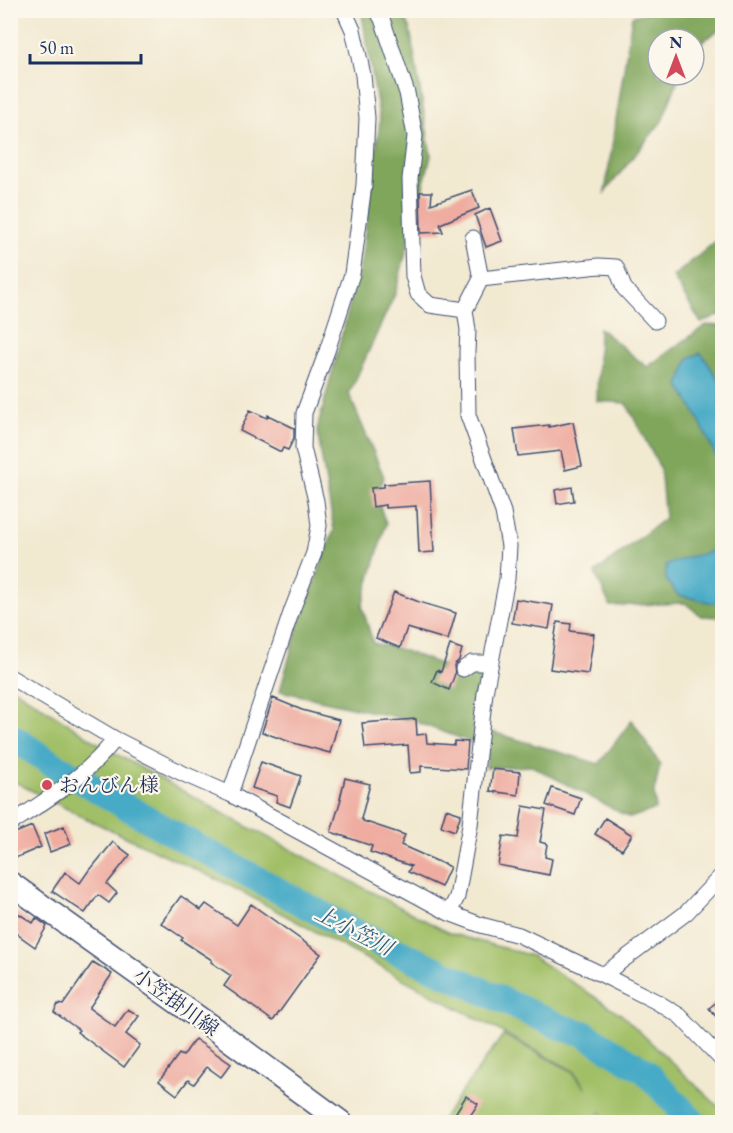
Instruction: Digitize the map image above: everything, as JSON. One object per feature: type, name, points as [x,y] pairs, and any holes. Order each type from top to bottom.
[{"type":"main road","name":"小笠掛川線","points":[[10,883],[341,1122]]},
{"type":"street","points":[[230,794],[292,610],[314,553],[319,526],[316,501],[303,448],[304,413],[352,274],[364,185],[367,118],[363,75],[353,30],[344,10]]},
{"type":"street","points":[[377,10],[407,93],[415,135],[410,179],[413,276],[418,294],[430,305],[465,310]]},
{"type":"street","points":[[449,913],[457,897],[470,825],[485,693],[507,579],[509,546],[503,513],[468,415],[468,330],[465,310],[481,279],[473,238]]},
{"type":"street","points":[[481,279],[599,266],[616,267],[624,288],[655,321]]},
{"type":"street","points":[[463,669],[472,663],[491,663]]},
{"type":"street","points":[[10,677],[115,739],[184,774],[230,794],[449,913],[481,925],[519,935],[657,1002],[680,1016],[723,1060]]},
{"type":"street","points":[[10,824],[62,789],[103,755],[115,739]]},
{"type":"street","points":[[686,913],[723,875]]},
{"type":"street","points":[[603,975],[686,913],[723,892]]},
{"type":"green space","points":[[359,11],[401,11],[410,29],[431,156],[395,294],[349,394],[384,477],[376,494],[386,524],[362,606],[373,643],[402,650],[456,670],[488,659],[474,743],[413,721],[280,691],[297,629],[334,530],[317,430],[361,262],[380,121],[362,15]]},
{"type":"green space","points":[[652,11],[722,11],[722,27],[706,39],[706,27],[646,27],[646,87],[675,87],[662,121],[605,192],[632,16]]},
{"type":"green space","points":[[722,236],[722,314],[701,323],[673,277]]},
{"type":"green space","points":[[706,325],[722,326],[722,617],[701,616],[685,603],[610,606],[595,573],[665,518],[660,468],[626,403],[597,401],[599,328],[647,367]]},
{"type":"green space","points":[[10,686],[107,749],[237,821],[449,933],[532,956],[621,1014],[722,1110],[722,1122],[608,1122],[601,1112],[592,1122],[440,1122],[503,1035],[572,1071],[586,1089],[574,1071],[225,883],[83,817],[11,780]]},
{"type":"green space","points":[[632,720],[660,765],[654,793],[656,809],[630,818],[532,766],[486,768],[489,731],[599,764]]},
{"type":"water","points":[[701,353],[721,383],[719,406],[722,409],[722,469],[698,418],[679,385],[689,358]]},
{"type":"water","points":[[722,534],[722,603],[678,595],[666,580],[666,565],[718,550]]},
{"type":"building","points":[[472,190],[479,208],[440,224],[443,232],[421,233],[420,192],[432,192],[431,204]]},
{"type":"building","points":[[490,208],[502,241],[486,247],[475,215]]},
{"type":"building","points":[[250,410],[267,418],[268,415],[294,428],[294,438],[288,450],[283,448],[281,452],[240,431]]},
{"type":"building","points":[[573,422],[582,466],[565,470],[561,451],[518,456],[514,429],[549,425],[549,427]]},
{"type":"building","points":[[430,481],[434,552],[419,553],[416,506],[373,507],[371,488],[384,487],[384,484]]},
{"type":"building","points":[[572,487],[574,501],[557,504],[555,490]]},
{"type":"building","points":[[394,592],[456,613],[448,640],[407,628],[400,648],[376,638]]},
{"type":"building","points":[[516,599],[553,605],[549,629],[512,623]]},
{"type":"building","points":[[557,622],[571,624],[570,631],[594,634],[588,674],[550,669]]},
{"type":"building","points":[[450,645],[462,649],[459,660],[454,665],[455,674],[449,690],[432,682],[437,670],[441,672]]},
{"type":"building","points":[[273,698],[302,710],[339,720],[330,753],[262,732]]},
{"type":"building","points":[[416,719],[417,735],[426,734],[427,743],[454,745],[454,741],[468,742],[466,769],[421,766],[421,772],[410,773],[408,745],[365,748],[362,723]]},
{"type":"building","points":[[261,762],[301,776],[290,807],[276,802],[277,796],[252,788]]},
{"type":"building","points":[[493,769],[520,772],[518,795],[490,791]]},
{"type":"building","points":[[345,778],[370,784],[361,819],[363,821],[405,835],[401,845],[450,867],[441,887],[408,872],[411,866],[370,852],[372,846],[331,832]]},
{"type":"building","points":[[552,788],[581,798],[575,815],[546,805]]},
{"type":"building","points":[[523,806],[546,810],[540,842],[547,844],[545,857],[552,859],[549,875],[498,865],[503,836],[518,838]]},
{"type":"building","points":[[446,809],[461,814],[455,831],[441,826]]},
{"type":"building","points":[[605,818],[632,835],[622,850],[595,834]]},
{"type":"building","points":[[32,826],[41,847],[15,858],[10,849],[10,835]]},
{"type":"building","points":[[64,826],[71,844],[50,852],[44,834]]},
{"type":"building","points":[[113,842],[130,855],[107,884],[117,893],[109,903],[98,895],[85,913],[52,891],[65,872],[80,883]]},
{"type":"building","points":[[181,896],[201,910],[206,904],[237,925],[251,904],[321,954],[273,1021],[224,986],[231,976],[161,923]]},
{"type":"building","points":[[10,908],[33,923],[36,918],[47,926],[35,947],[10,929]]},
{"type":"building","points":[[93,962],[112,974],[89,1008],[115,1027],[128,1009],[139,1016],[126,1034],[140,1045],[124,1067],[54,1012],[58,1004],[63,1005]]},
{"type":"building","points":[[723,997],[723,1025],[709,1008]]},
{"type":"building","points":[[195,1039],[231,1064],[221,1077],[207,1067],[194,1084],[188,1080],[177,1095],[159,1081],[179,1054],[183,1056]]},
{"type":"building","points":[[466,1096],[478,1104],[466,1122],[461,1122],[453,1117]]},
{"type":"waterway","name":"上小笠川","points":[[10,736],[53,764],[172,833],[355,932],[563,1028],[583,1033],[645,1071],[693,1122]]},
{"type":"place","name":"おんびん様","points":[[47,785]]}]
